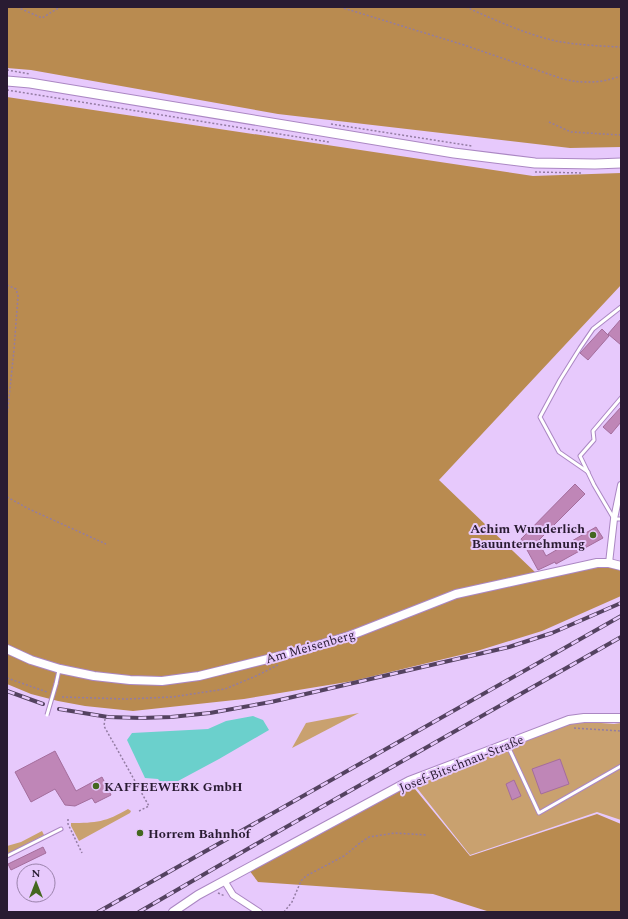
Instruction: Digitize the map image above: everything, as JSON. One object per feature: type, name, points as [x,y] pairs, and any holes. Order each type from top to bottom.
[{"type":"main road","points":[[7,81],[30,83],[454,153],[535,163],[621,163]]},
{"type":"street","points":[[621,485],[614,519],[610,563],[621,566]]},
{"type":"street","name":"Am Meisenberg","points":[[7,649],[31,660],[60,669],[94,676],[130,680],[162,681],[199,676],[292,653],[349,636],[456,594],[536,576],[597,564],[610,563]]},
{"type":"street","name":"Josef-Bitschnau-Straße","points":[[173,912],[198,895],[225,882],[409,781],[565,721],[584,718],[621,718]]},
{"type":"street","points":[[225,882],[233,895],[259,912]]},
{"type":"lane","points":[[588,472],[559,452],[540,417],[560,380],[584,342],[593,330],[621,307]]},
{"type":"lane","points":[[621,398],[593,431],[594,440],[580,456],[614,519],[621,519]]},
{"type":"lane","points":[[47,715],[60,669]]},
{"type":"lane","points":[[507,744],[539,813],[621,766]]},
{"type":"lane","points":[[7,856],[61,829]]},
{"type":"path","points":[[17,7],[42,18],[60,7]]},
{"type":"path","points":[[340,7],[464,45],[563,79],[577,82],[597,83],[621,76]]},
{"type":"path","points":[[466,7],[526,32],[556,41],[621,47]]},
{"type":"path","points":[[7,70],[36,75]]},
{"type":"path","points":[[549,122],[571,132],[621,135]]},
{"type":"path","points":[[329,123],[478,147]]},
{"type":"path","points":[[7,285],[16,289],[18,296],[7,417]]},
{"type":"path","points":[[7,497],[29,509],[106,544]]},
{"type":"path","points":[[62,696],[126,699],[172,697],[225,689],[256,676],[279,664]]},
{"type":"path","points":[[7,678],[47,692]]},
{"type":"path","points":[[105,719],[104,726],[149,806],[139,811]]},
{"type":"path","points":[[565,721],[568,726],[574,728],[621,731]]},
{"type":"path","points":[[68,819],[68,824],[82,853]]},
{"type":"path","points":[[284,912],[292,902],[301,881],[306,876],[344,856],[369,837],[395,833],[426,835]]},
{"type":"path","points":[[213,894],[222,894],[229,900]]},
{"type":"shaded area","points":[[7,7],[621,7],[621,147],[570,148],[278,114],[31,70],[7,68]]},
{"type":"shaded area","points":[[7,97],[533,176],[621,173],[621,285],[439,480],[537,574],[592,567],[613,568],[621,571],[621,596],[542,631],[477,651],[353,681],[244,699],[133,711],[85,706],[58,701],[31,694],[7,684]]},
{"type":"shaded area","points":[[359,713],[292,748],[306,723]]},
{"type":"shaded area","points":[[253,716],[263,720],[269,730],[165,788],[158,779],[145,778],[127,740],[132,733],[208,729],[226,721]]},
{"type":"shaded area","points":[[588,722],[614,724],[621,723],[621,820],[597,812],[470,855],[413,783],[569,723]]},
{"type":"shaded area","points":[[410,783],[470,856],[597,814],[621,824],[621,912],[490,912],[433,894],[258,882],[249,870]]},
{"type":"shaded area","points":[[128,809],[131,811],[130,813],[79,841],[71,826],[71,823],[101,821],[113,817]]},
{"type":"shaded area","points":[[42,831],[44,835],[7,854],[7,846],[21,842]]},
{"type":"building","points":[[621,319],[621,345],[608,334]]},
{"type":"building","points":[[602,329],[609,336],[588,360],[580,353]]},
{"type":"building","points":[[621,407],[621,422],[611,434],[603,427]]},
{"type":"building","points":[[575,484],[585,494],[538,541],[546,556],[596,527],[603,538],[556,564],[555,562],[538,570],[521,539]]},
{"type":"building","points":[[55,751],[76,791],[102,777],[111,795],[95,803],[92,798],[75,806],[65,805],[55,789],[31,802],[15,772]]},
{"type":"building","points":[[560,759],[569,784],[541,794],[532,769]]},
{"type":"building","points":[[514,780],[521,796],[512,800],[506,784]]},
{"type":"building","points":[[43,847],[46,853],[25,863],[16,863],[16,868],[11,870],[8,864]]},
{"type":"railway","points":[[59,709],[108,717],[141,718],[210,713],[271,702],[509,647],[552,633],[621,603]]},
{"type":"railway","points":[[98,912],[621,616]]},
{"type":"railway","points":[[139,912],[621,637]]},
{"type":"railway","points":[[7,691],[43,704]]},
{"type":"place","name":"Achim Wunderlich Bauunternehmung","points":[[593,535]]},
{"type":"place","name":"KAFFEEWERK GmbH","points":[[96,786]]},
{"type":"place","name":"Horrem Bahnhof","points":[[140,833]]}]
